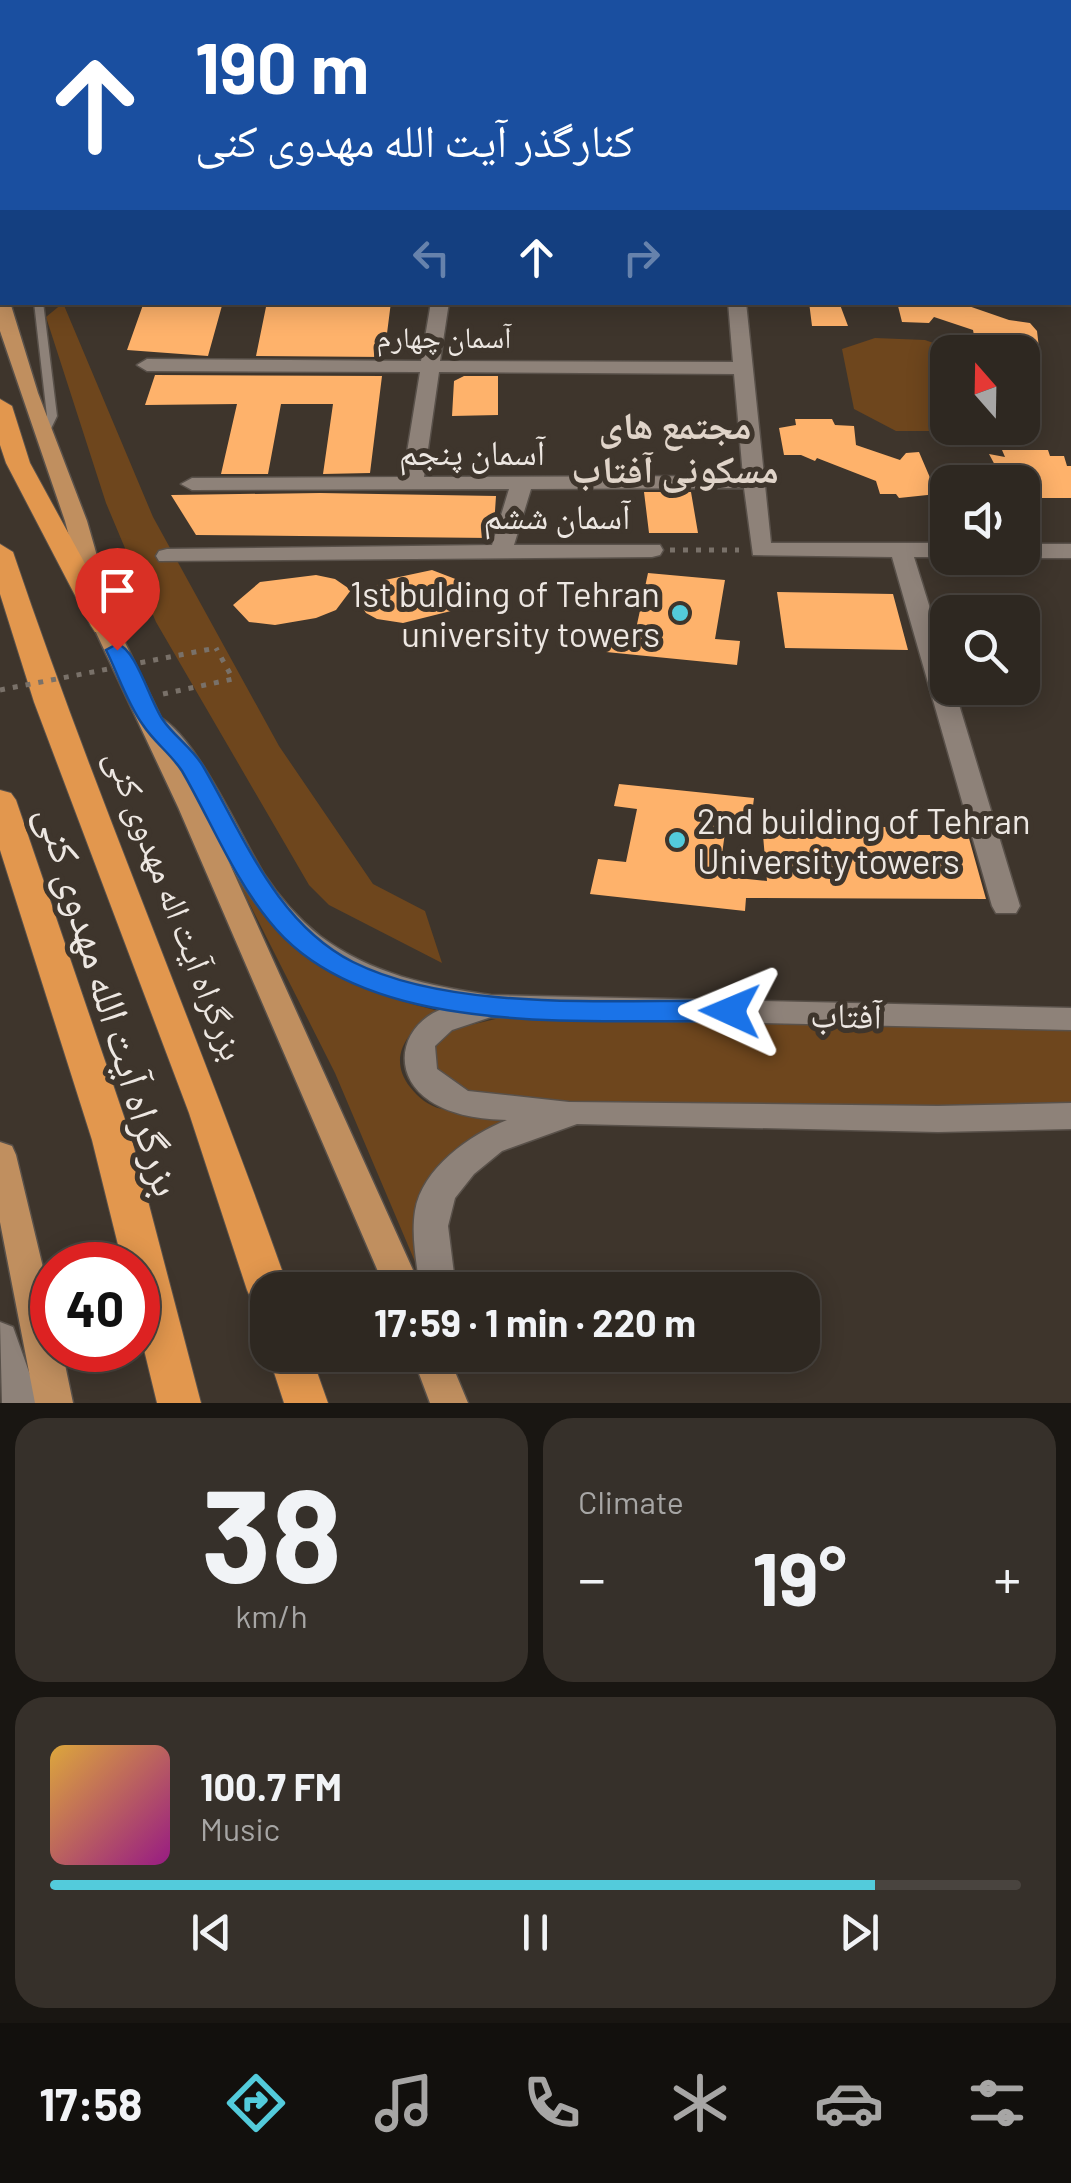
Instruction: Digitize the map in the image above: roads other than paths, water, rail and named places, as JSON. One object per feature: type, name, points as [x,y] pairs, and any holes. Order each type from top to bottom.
[{"type":"highway","points":[[0,406],[18,463],[105,626]]},
{"type":"highway","name":"بزرگراه آیت اله مهدوی کنی","points":[[0,552],[49,702],[208,1113],[262,1272]]},
{"type":"highway","name":"بزرگراه آیت الله مهدوی کنی","points":[[0,800],[112,1140],[180,1403]]},
{"type":"highway","points":[[296,1372],[306,1403]]},
{"type":"main road","points":[[2,305],[76,520],[105,626],[396,1272]]},
{"type":"main road","points":[[0,1156],[54,1403]]},
{"type":"main road","points":[[437,1372],[451,1403]]},
{"type":"street","points":[[412,484],[440,305]]},
{"type":"street","points":[[738,305],[760,550],[930,550]]},
{"type":"street","name":"آسمان چهارم","points":[[146,365],[741,368]]},
{"type":"street","name":"آسمان پنجم","points":[[192,484],[752,482]]},
{"type":"street","points":[[502,550],[522,483]]},
{"type":"street","name":"آسمان ششم","points":[[167,556],[652,550]]},
{"type":"street","points":[[901,550],[1006,906]]},
{"type":"street","points":[[1040,551],[1071,551]]},
{"type":"street","name":"آفتاب","points":[[146,710],[190,764],[259,888],[300,938],[322,956],[369,981],[418,995],[491,1006],[1071,1018]]},
{"type":"street","points":[[491,1006],[458,1016],[422,1040],[416,1061],[423,1077],[437,1092],[461,1102],[577,1112],[938,1120],[1071,1116]]},
{"type":"street","points":[[435,1272],[430,1235],[434,1201],[457,1170],[483,1144],[521,1127],[577,1112]]},
{"type":"street","points":[[0,1338],[21,1403]]},
{"type":"street","points":[[448,1372],[451,1403]]},
{"type":"lane","points":[[38,305],[52,416],[44,435]]},
{"type":"place","name":"1st bulding of Tehran university towers","points":[[680,613]]},
{"type":"place","name":"2nd building of Tehran University towers","points":[[677,840]]},
{"type":"district","name":"مجتمع های مسکونی آفتاب","points":[[675,446]]}]
